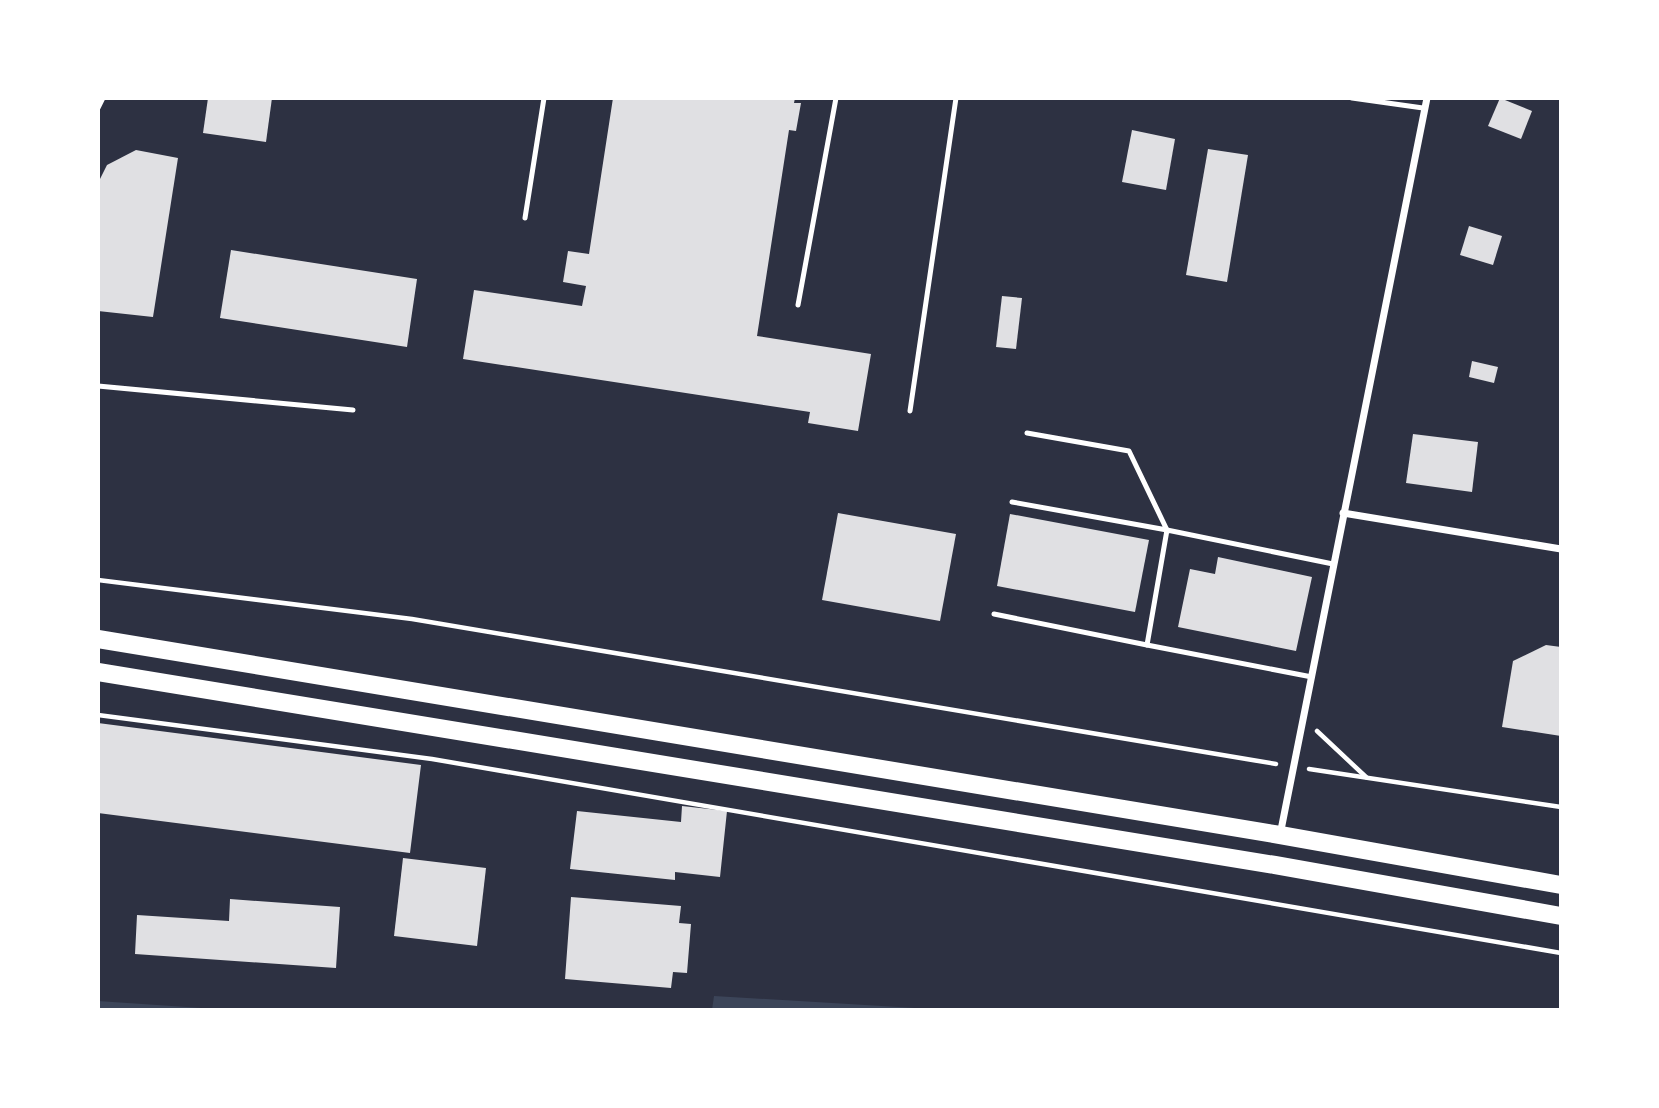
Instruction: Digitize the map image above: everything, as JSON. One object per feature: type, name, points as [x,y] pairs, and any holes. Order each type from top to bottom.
[{"type":"main road","points":[[98,639],[1280,835],[1561,885]]},
{"type":"main road","points":[[98,671],[920,806],[1561,916]]},
{"type":"street","points":[[1280,835],[1427,98]]},
{"type":"street","points":[[1343,513],[1561,549]]},
{"type":"lane","points":[[98,108],[103,98]]},
{"type":"lane","points":[[525,218],[544,98]]},
{"type":"lane","points":[[798,305],[836,98]]},
{"type":"lane","points":[[910,411],[956,98]]},
{"type":"lane","points":[[1352,98],[1423,108]]},
{"type":"lane","points":[[98,386],[354,410]]},
{"type":"lane","points":[[1027,433],[1129,451],[1167,530],[1147,645]]},
{"type":"lane","points":[[1013,502],[1333,564]]},
{"type":"lane","points":[[994,614],[1312,677]]},
{"type":"path","points":[[98,580],[412,619],[1294,767],[1561,807]]},
{"type":"path","points":[[98,715],[446,761],[1561,953]]},
{"type":"path","points":[[1314,728],[1366,778]]},
{"type":"shaded area","points":[[714,996],[948,1010],[712,1010]]},
{"type":"shaded area","points":[[98,1001],[231,1010],[98,1010]]},
{"type":"building","points":[[208,98],[272,98],[266,142],[203,133]]},
{"type":"building","points":[[613,98],[795,98],[794,103],[801,103],[796,131],[789,130],[757,336],[871,354],[858,431],[808,423],[810,412],[463,359],[474,290],[582,306],[586,286],[563,282],[568,251],[589,254]]},
{"type":"building","points":[[1500,98],[1532,111],[1521,139],[1488,126]]},
{"type":"building","points":[[1132,130],[1175,139],[1166,190],[1122,182]]},
{"type":"building","points":[[1208,149],[1248,155],[1227,282],[1186,275]]},
{"type":"building","points":[[136,150],[178,158],[153,317],[98,311],[98,183],[107,165]]},
{"type":"building","points":[[1469,226],[1502,236],[1493,265],[1460,255]]},
{"type":"building","points":[[231,250],[417,279],[407,347],[220,318]]},
{"type":"building","points":[[1002,296],[1022,298],[1016,349],[996,347]]},
{"type":"building","points":[[1472,361],[1498,367],[1494,383],[1469,377]]},
{"type":"building","points":[[1413,434],[1478,442],[1472,492],[1406,483]]},
{"type":"building","points":[[838,513],[956,534],[940,621],[822,600]]},
{"type":"building","points":[[1010,514],[1149,540],[1135,612],[997,586]]},
{"type":"building","points":[[1218,557],[1312,577],[1296,651],[1178,627],[1190,569],[1215,574]]},
{"type":"building","points":[[1546,645],[1561,647],[1561,736],[1502,727],[1513,661]]},
{"type":"building","points":[[98,723],[421,765],[410,853],[98,813]]},
{"type":"building","points":[[682,806],[727,811],[720,877],[675,872],[675,880],[570,869],[577,811],[681,822]]},
{"type":"building","points":[[403,858],[486,868],[477,946],[394,936]]},
{"type":"building","points":[[571,897],[681,906],[679,923],[691,924],[687,973],[673,972],[671,988],[565,979]]},
{"type":"building","points":[[230,899],[340,907],[336,968],[135,954],[137,915],[229,921]]}]
